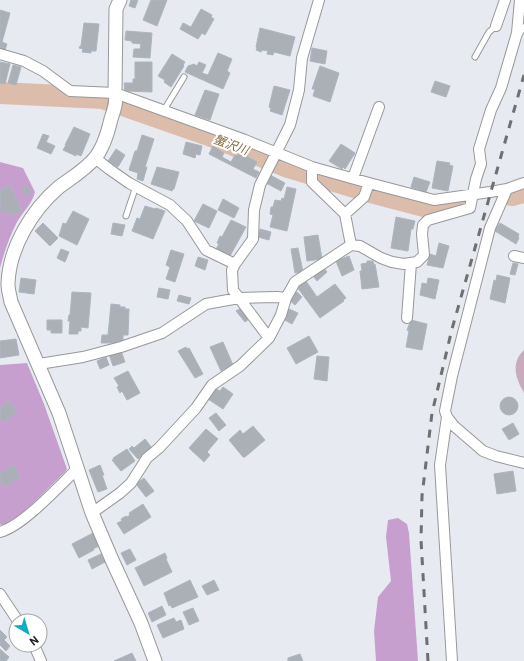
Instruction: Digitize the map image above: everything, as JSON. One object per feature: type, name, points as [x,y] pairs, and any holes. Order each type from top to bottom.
[{"type":"street","points":[[120,0],[116,9],[115,99],[106,139],[95,158],[58,188],[36,212],[13,252],[6,287],[11,302],[59,413],[92,513],[112,560],[142,623],[155,661]]},
{"type":"street","points":[[269,338],[233,290],[232,270],[253,239],[254,210],[260,185],[290,125],[299,90],[302,58],[319,0]]},
{"type":"street","points":[[496,26],[505,0]]},
{"type":"street","points":[[92,513],[120,493],[131,483],[147,458],[160,448],[196,408],[212,385],[240,366],[269,338],[281,315],[286,298],[295,282],[351,245],[360,246],[380,258],[392,262],[404,264],[417,262],[424,255],[422,234],[423,225],[428,220],[470,208],[480,164],[479,149],[491,110],[501,88],[514,45],[517,32],[520,0]]},
{"type":"street","points":[[0,54],[24,61],[70,91],[164,110],[245,140],[273,158],[312,172],[353,178],[369,184],[434,200],[507,189],[524,183]]},
{"type":"street","points":[[353,178],[379,107]]},
{"type":"street","points":[[360,159],[363,158],[373,144]]},
{"type":"street","points":[[95,158],[136,186],[170,205],[187,221],[206,250],[235,264]]},
{"type":"street","points":[[312,172],[312,182],[345,214],[351,245]]},
{"type":"street","points":[[345,214],[364,197],[369,184]]},
{"type":"street","points":[[507,189],[490,228],[452,376],[445,411],[447,417],[454,426],[483,451],[524,463]]},
{"type":"street","points":[[407,318],[411,262]]},
{"type":"street","points":[[39,364],[83,357],[121,347],[162,333],[206,304],[239,298],[286,298]]},
{"type":"street","points":[[447,417],[440,465],[452,661]]},
{"type":"street","points":[[0,532],[8,530],[29,514],[78,468]]},
{"type":"street","points":[[0,594],[13,613]]},
{"type":"lane","points":[[475,57],[489,32],[496,26]]},
{"type":"lane","points":[[514,45],[524,27]]},
{"type":"lane","points":[[164,110],[184,77]]},
{"type":"lane","points":[[126,216],[136,186]]},
{"type":"shaded area","points":[[0,162],[23,168],[35,192],[32,201],[13,229],[0,268]]},
{"type":"shaded area","points":[[524,350],[524,393],[517,377],[516,366],[517,360]]},
{"type":"shaded area","points":[[27,363],[44,404],[67,469],[25,511],[7,524],[1,525],[0,365]]},
{"type":"shaded area","points":[[398,518],[407,524],[409,533],[418,661],[376,661],[374,631],[378,597],[391,581],[386,537],[388,520]]},
{"type":"building","points":[[131,0],[138,0],[135,8],[129,6]]},
{"type":"building","points":[[151,0],[167,0],[157,26],[143,20]]},
{"type":"building","points":[[201,9],[212,15],[211,17],[214,19],[205,35],[202,33],[198,39],[180,29],[183,23],[191,27]]},
{"type":"building","points":[[0,10],[10,13],[2,42],[7,44],[5,50],[0,49]]},
{"type":"building","points":[[84,23],[99,24],[96,51],[91,51],[91,53],[82,52],[83,49],[79,48],[81,46]]},
{"type":"building","points":[[260,28],[295,37],[290,56],[274,52],[273,55],[267,54],[268,51],[262,50],[261,52],[256,50]]},
{"type":"building","points":[[126,31],[152,33],[150,58],[133,57],[134,49],[140,49],[141,44],[132,43],[132,41],[125,40]]},
{"type":"building","points":[[312,48],[327,51],[325,64],[310,61]]},
{"type":"building","points":[[218,53],[232,59],[227,71],[230,73],[223,89],[185,72],[188,66],[194,64],[197,66],[199,62],[206,65],[202,73],[208,75]]},
{"type":"building","points":[[172,54],[185,62],[171,87],[164,82],[165,80],[158,76]]},
{"type":"building","points":[[0,62],[10,64],[5,84],[0,83]]},
{"type":"building","points":[[135,62],[152,62],[152,92],[125,91],[124,83],[133,83],[133,79],[135,79]]},
{"type":"building","points":[[13,65],[21,67],[16,85],[8,83]]},
{"type":"building","points":[[320,66],[339,73],[330,102],[313,96],[315,89],[312,89]]},
{"type":"building","points":[[435,81],[450,86],[446,97],[431,92]]},
{"type":"building","points":[[274,86],[290,90],[282,115],[270,111],[271,108],[269,107]]},
{"type":"building","points":[[205,90],[219,94],[210,120],[195,115]]},
{"type":"building","points":[[74,127],[90,134],[81,156],[76,154],[76,156],[63,150]]},
{"type":"building","points":[[43,134],[49,136],[46,142],[55,146],[51,154],[37,148]]},
{"type":"building","points":[[142,135],[154,139],[145,167],[147,167],[143,181],[137,179],[138,173],[129,170]]},
{"type":"building","points":[[186,142],[202,146],[200,155],[196,154],[195,158],[183,154]]},
{"type":"building","points":[[341,144],[355,153],[345,169],[343,167],[342,169],[329,161]]},
{"type":"building","points":[[213,146],[224,153],[222,157],[231,162],[235,155],[237,156],[239,152],[257,162],[253,169],[259,172],[256,178],[209,154]]},
{"type":"building","points":[[116,149],[125,155],[118,167],[108,161]]},
{"type":"building","points":[[437,161],[450,163],[449,165],[453,166],[448,191],[432,188]]},
{"type":"building","points":[[157,167],[179,172],[172,191],[151,184]]},
{"type":"building","points":[[270,175],[285,183],[281,191],[266,183]]},
{"type":"building","points":[[414,177],[430,182],[426,192],[411,187]]},
{"type":"building","points":[[10,186],[22,211],[11,215],[9,211],[3,214],[0,207],[0,190]]},
{"type":"building","points":[[28,186],[31,192],[25,195],[22,189]]},
{"type":"building","points":[[287,187],[296,189],[287,231],[270,227],[273,215],[270,214],[271,207],[273,207],[275,200],[281,201],[282,198],[284,199]]},
{"type":"building","points":[[223,199],[239,208],[234,218],[218,210]]},
{"type":"building","points":[[203,204],[217,211],[209,228],[194,221]]},
{"type":"building","points":[[145,206],[165,211],[153,239],[132,231],[137,218],[140,219]]},
{"type":"building","points":[[73,211],[89,219],[77,245],[59,236],[63,223],[66,224]]},
{"type":"building","points":[[396,217],[415,221],[413,229],[411,229],[408,251],[391,248]]},
{"type":"building","points":[[231,220],[246,227],[230,256],[216,249],[219,244],[217,243],[220,236],[222,237]]},
{"type":"building","points":[[43,223],[58,238],[50,246],[35,231]]},
{"type":"building","points":[[113,223],[125,225],[122,236],[111,234]]},
{"type":"building","points":[[500,223],[519,234],[516,244],[495,231]]},
{"type":"building","points":[[260,229],[271,232],[269,240],[258,237]]},
{"type":"building","points":[[318,235],[322,259],[307,261],[304,237]]},
{"type":"building","points":[[439,243],[449,246],[443,268],[427,265],[430,254],[436,256]]},
{"type":"building","points":[[298,248],[303,272],[295,273],[291,249]]},
{"type":"building","points":[[61,249],[69,252],[65,262],[57,258]]},
{"type":"building","points":[[171,250],[184,254],[175,282],[166,279],[170,267],[166,265]]},
{"type":"building","points":[[349,256],[354,270],[342,276],[336,261]]},
{"type":"building","points":[[198,257],[208,260],[205,270],[195,266]]},
{"type":"building","points":[[367,261],[373,261],[374,265],[375,264],[379,287],[362,289],[360,271],[362,271],[361,264],[367,263]]},
{"type":"building","points":[[513,263],[518,264],[515,275],[510,274]]},
{"type":"building","points":[[324,268],[327,272],[317,281],[313,276]]},
{"type":"building","points":[[497,275],[510,278],[505,303],[490,299],[494,280],[496,281]]},
{"type":"building","points":[[21,278],[36,280],[34,294],[19,292]]},
{"type":"building","points":[[428,278],[439,280],[435,299],[420,295],[422,283],[427,284]]},
{"type":"building","points":[[306,281],[317,297],[335,284],[346,298],[320,318],[297,287]]},
{"type":"building","points":[[159,288],[170,290],[168,299],[157,297]]},
{"type":"building","points":[[72,292],[91,293],[88,328],[81,327],[81,331],[78,331],[78,334],[69,334],[70,321],[68,321]]},
{"type":"building","points":[[297,292],[302,297],[295,305],[289,300]]},
{"type":"building","points":[[179,295],[191,298],[189,304],[177,301]]},
{"type":"building","points":[[111,304],[120,305],[120,307],[129,309],[128,335],[123,335],[123,341],[118,341],[118,343],[101,343],[102,335],[108,335]]},
{"type":"building","points":[[241,308],[249,319],[245,322],[236,311]]},
{"type":"building","points":[[289,309],[298,313],[292,324],[283,319]]},
{"type":"building","points":[[47,320],[62,320],[62,333],[51,333],[51,330],[47,330]]},
{"type":"building","points":[[411,320],[427,324],[422,350],[406,347],[409,331],[407,330]]},
{"type":"building","points":[[309,336],[318,352],[296,364],[287,348]]},
{"type":"building","points":[[16,339],[19,355],[0,358],[0,341]]},
{"type":"building","points":[[223,342],[233,365],[221,371],[210,347]]},
{"type":"building","points":[[186,347],[187,349],[189,348],[203,374],[195,378],[178,351]]},
{"type":"building","points":[[121,351],[125,362],[113,366],[109,354]]},
{"type":"building","points":[[317,356],[329,357],[327,381],[314,379]]},
{"type":"building","points":[[106,357],[109,365],[100,369],[97,361]]},
{"type":"building","points":[[128,371],[140,393],[127,400],[122,391],[120,393],[117,387],[119,386],[114,378]]},
{"type":"building","points":[[223,387],[233,394],[223,409],[208,399],[215,388],[220,391]]},
{"type":"building","points":[[505,397],[513,397],[518,402],[516,413],[513,415],[505,415],[500,410],[500,402]]},
{"type":"building","points":[[9,401],[17,412],[3,422],[0,418],[0,408]]},
{"type":"building","points":[[216,413],[226,425],[219,431],[209,418]]},
{"type":"building","points":[[513,423],[519,434],[509,440],[502,429]]},
{"type":"building","points":[[253,426],[265,440],[245,457],[243,457],[229,440],[240,430],[243,434]]},
{"type":"building","points":[[206,429],[218,439],[207,452],[210,455],[204,462],[189,448]]},
{"type":"building","points":[[145,439],[152,448],[138,459],[129,449],[132,446],[134,448]]},
{"type":"building","points":[[127,449],[135,461],[121,471],[112,460]]},
{"type":"building","points":[[13,465],[20,477],[4,487],[0,481],[0,474]]},
{"type":"building","points":[[100,465],[107,489],[98,492],[89,470]]},
{"type":"building","points":[[513,471],[516,491],[497,494],[494,474]]},
{"type":"building","points":[[144,478],[154,491],[146,497],[136,484]]},
{"type":"building","points":[[143,504],[151,517],[124,534],[117,523],[122,521],[121,519],[130,515],[129,513]]},
{"type":"building","points":[[93,533],[99,546],[79,558],[72,544]]},
{"type":"building","points":[[130,549],[136,560],[127,565],[121,553]]},
{"type":"building","points":[[165,553],[172,572],[144,586],[135,568]]},
{"type":"building","points":[[101,554],[105,562],[92,569],[88,560]]},
{"type":"building","points":[[190,580],[198,597],[172,608],[171,605],[169,606],[164,593]]},
{"type":"building","points":[[214,580],[219,590],[207,595],[202,586]]},
{"type":"building","points":[[162,606],[166,615],[152,622],[148,613]]},
{"type":"building","points":[[193,608],[199,621],[189,625],[183,612]]},
{"type":"building","points":[[174,618],[176,622],[181,620],[184,629],[163,638],[157,625]]},
{"type":"building","points":[[0,630],[7,637],[4,640],[8,644],[8,648],[6,651],[0,645]]},
{"type":"building","points":[[0,649],[9,657],[6,661],[0,661]]},
{"type":"building","points":[[132,653],[136,661],[114,661]]},
{"type":"building","points":[[300,654],[303,661],[288,661],[288,658]]},
{"type":"waterway","name":"蟹沢川","points":[[0,93],[103,98],[209,135],[288,167],[371,192],[432,208],[460,203]]},
{"type":"waterway","name":"蟹沢川","points":[[512,195],[524,192]]},
{"type":"railway","points":[[428,661],[421,540],[422,496],[432,413],[452,329],[524,75]]}]
